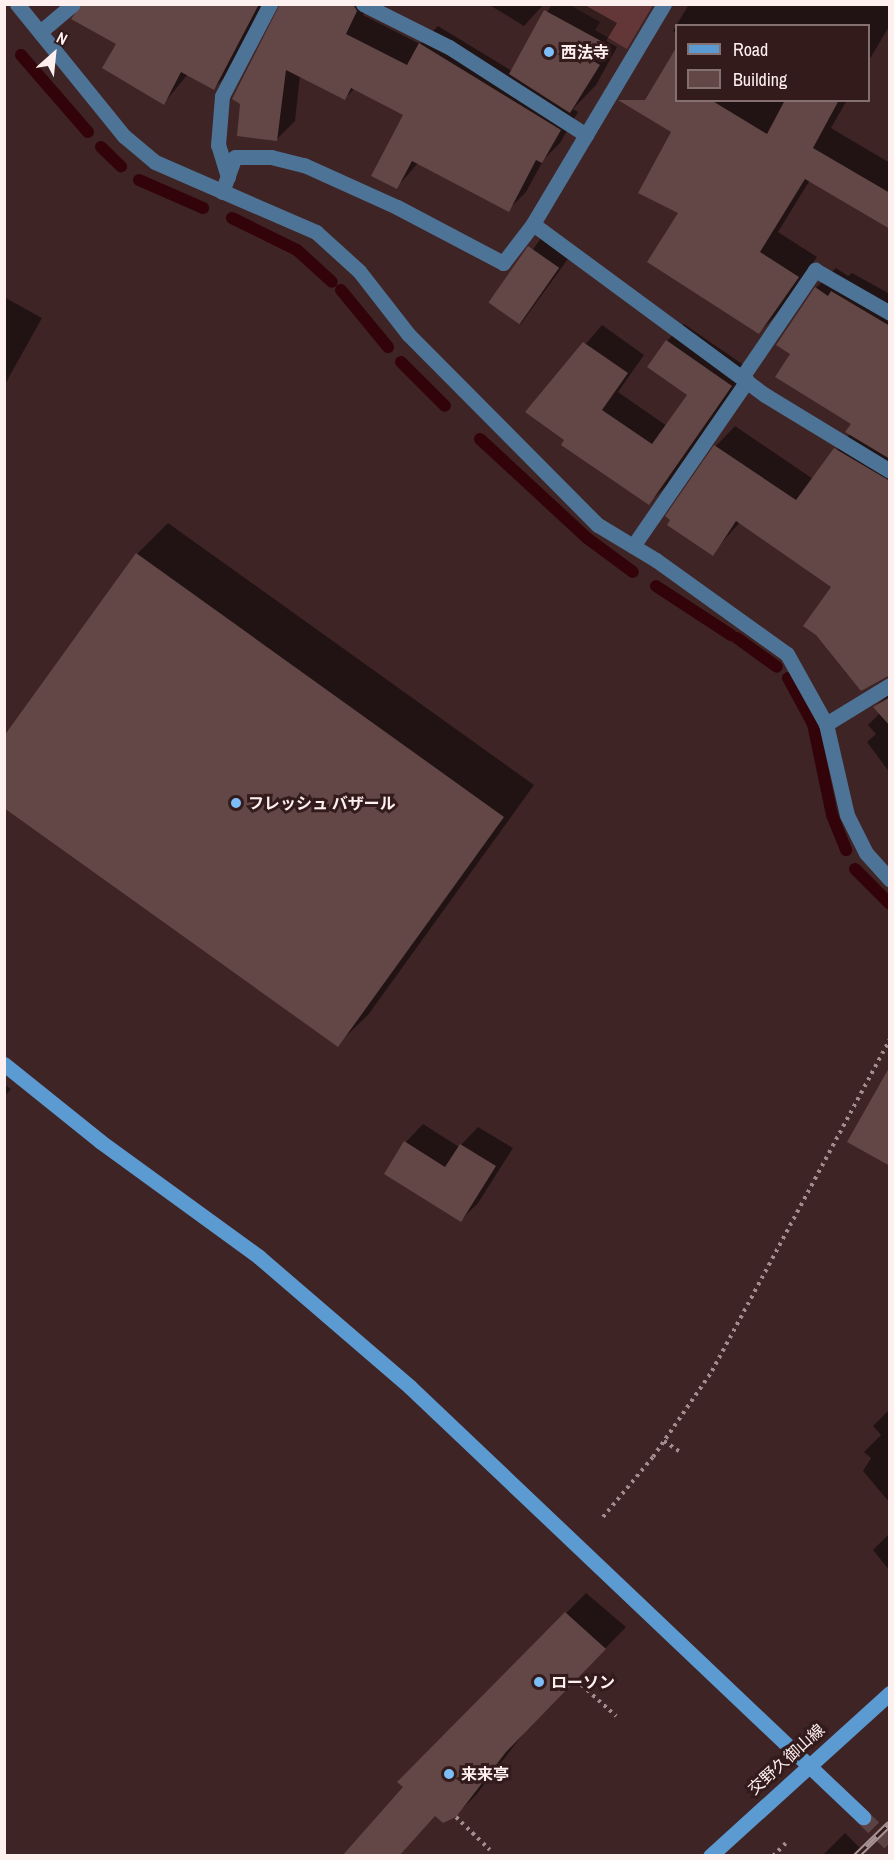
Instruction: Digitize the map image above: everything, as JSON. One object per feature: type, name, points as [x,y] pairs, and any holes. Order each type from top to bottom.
[{"type":"street","points":[[17,4],[124,136],[154,162],[225,184],[316,232],[359,271],[408,334],[598,525],[633,546],[787,654],[826,724],[847,815],[866,853],[890,880]]},
{"type":"street","points":[[40,32],[73,4]]},
{"type":"street","points":[[225,184],[218,144],[222,96],[270,4]]},
{"type":"street","points":[[363,4],[449,47],[586,135]]},
{"type":"street","points":[[225,184],[235,157],[271,157],[304,165],[397,207],[503,263],[533,224],[664,4]]},
{"type":"street","points":[[533,224],[745,379],[890,471]]},
{"type":"street","points":[[633,546],[815,270],[890,313]]},
{"type":"street","points":[[826,724],[890,685]]},
{"type":"street","points":[[4,1064],[101,1142],[259,1257],[410,1387],[863,1817]]},
{"type":"street","name":"交野久御山線","points":[[710,1856],[807,1764],[890,1694]]},
{"type":"path","points":[[603,1517],[664,1441],[712,1371],[890,1039]]},
{"type":"path","points":[[664,1441],[679,1451]]},
{"type":"path","points":[[576,1680],[616,1716]]},
{"type":"path","points":[[456,1817],[490,1850]]},
{"type":"path","points":[[773,1856],[786,1843]]},
{"type":"shaded area","points":[[570,5],[653,5],[627,49],[595,30],[600,22]]},
{"type":"building","points":[[82,4],[259,4],[214,90],[181,72],[164,105],[102,68],[116,44],[71,19]]},
{"type":"building","points":[[280,4],[353,4],[357,11],[346,34],[407,65],[419,43],[561,130],[542,163],[536,160],[509,212],[412,161],[397,189],[371,176],[403,115],[351,88],[345,100],[286,70],[277,141],[237,136],[240,104],[232,99]]},
{"type":"building","points":[[544,10],[601,41],[590,59],[600,65],[570,113],[509,74]]},
{"type":"building","points":[[675,50],[675,102],[714,102],[767,134],[784,102],[838,102],[813,148],[890,193],[890,229],[805,179],[760,252],[799,277],[759,334],[647,262],[678,213],[638,193],[671,132],[618,100],[645,100]]},
{"type":"building","points":[[528,246],[559,268],[520,324],[488,303]]},
{"type":"building","points":[[815,287],[828,296],[831,291],[890,326],[890,459],[845,432],[851,424],[775,377],[790,354],[776,345]]},
{"type":"building","points":[[666,340],[732,386],[649,505],[561,445],[564,440],[525,412],[583,342],[628,373],[602,410],[652,444],[687,395],[647,367]]},
{"type":"building","points":[[714,445],[796,500],[834,448],[890,481],[890,675],[861,691],[816,635],[803,626],[831,587],[736,521],[713,556],[667,525],[670,520],[665,516]]},
{"type":"building","points":[[136,553],[504,817],[338,1047],[4,808],[4,736]]},
{"type":"building","points":[[890,697],[890,726],[873,707]]},
{"type":"building","points":[[890,1066],[890,1166],[847,1142]]},
{"type":"building","points":[[404,1141],[445,1167],[460,1144],[496,1166],[461,1222],[384,1174]]},
{"type":"building","points":[[565,1612],[606,1649],[506,1752],[456,1817],[443,1823],[435,1816],[399,1856],[342,1856],[403,1787],[397,1782]]},
{"type":"waterway","points":[[21,55],[88,132]]},
{"type":"waterway","points":[[101,147],[121,166]]},
{"type":"waterway","points":[[139,180],[203,208]]},
{"type":"waterway","points":[[232,218],[297,250],[332,282]]},
{"type":"waterway","points":[[341,290],[388,347]]},
{"type":"waterway","points":[[401,362],[445,406]]},
{"type":"waterway","points":[[480,439],[587,538],[633,572]]},
{"type":"waterway","points":[[656,586],[731,635]]},
{"type":"waterway","points":[[737,638],[777,667]]},
{"type":"waterway","points":[[788,678],[813,724],[832,815],[846,850]]},
{"type":"waterway","points":[[855,869],[890,904]]},
{"type":"tunnel","points":[[863,1817],[890,1843]]},
{"type":"railway","points":[[856,1856],[890,1823]]},
{"type":"place","name":"西法寺","points":[[549,52]]},
{"type":"place","name":"フレッシュ バザール","points":[[236,803]]},
{"type":"place","name":"ローソン","points":[[539,1682]]},
{"type":"place","name":"来来亭","points":[[449,1774]]}]
